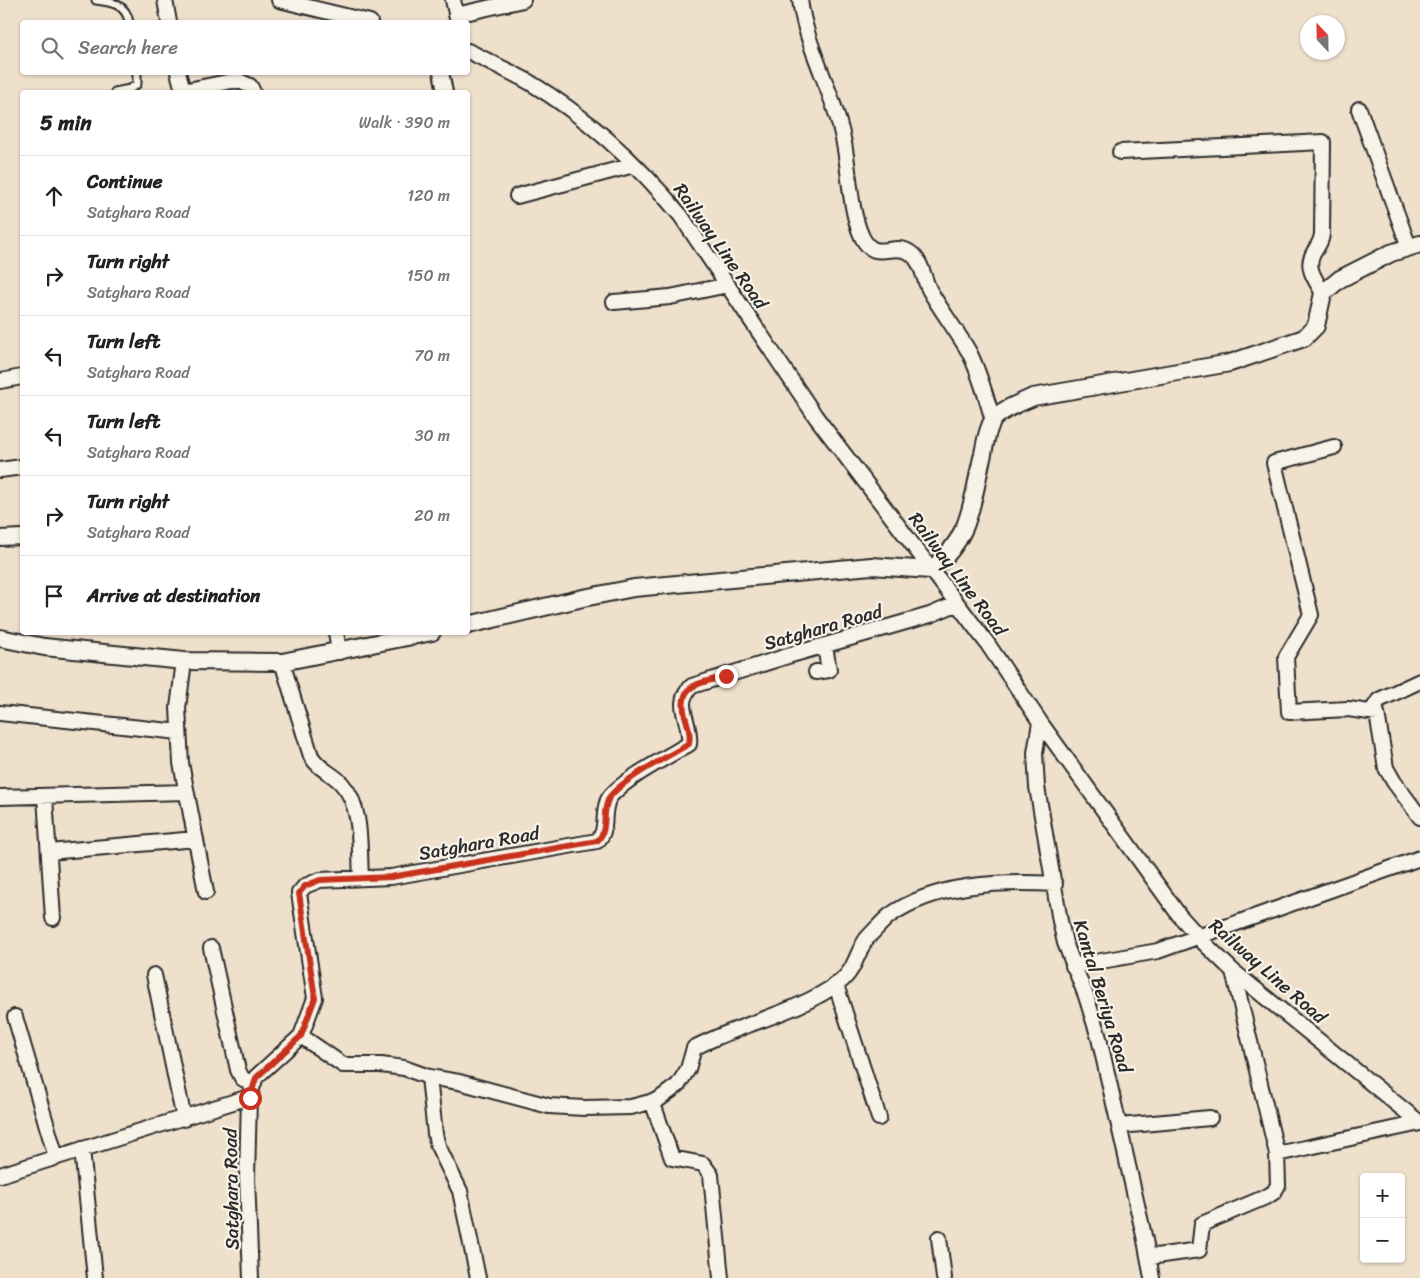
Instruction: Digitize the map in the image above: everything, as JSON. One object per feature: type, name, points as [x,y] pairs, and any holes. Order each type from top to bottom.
[{"type":"street","points":[[165,0],[169,20]]},
{"type":"street","points":[[279,0],[362,20]]},
{"type":"street","points":[[333,0],[336,14]]},
{"type":"street","points":[[453,0],[457,19],[523,0]]},
{"type":"street","points":[[800,0],[809,42],[841,130],[854,205],[862,237],[870,248],[880,252],[899,250],[908,252],[922,269],[928,289],[969,353],[993,420]]},
{"type":"street","name":"Railway Line Road","points":[[470,53],[530,82],[560,103],[634,165],[661,192],[681,216],[816,417],[986,643],[1040,722],[1179,915],[1197,936],[1233,971],[1420,1123]]},
{"type":"street","points":[[179,75],[182,87],[188,90],[237,80],[250,86],[252,90]]},
{"type":"street","points":[[442,75],[445,90]]},
{"type":"street","points":[[470,625],[634,588],[871,566],[931,570],[946,558],[958,542],[968,522],[976,496],[986,442],[993,420],[1008,408],[1033,397],[1230,363],[1304,338],[1316,326],[1323,293],[1340,279],[1391,253],[1414,246],[1359,109]]},
{"type":"street","points":[[1120,152],[1323,142],[1322,234],[1321,242],[1310,262],[1311,270],[1323,293]]},
{"type":"street","points":[[517,196],[634,165]]},
{"type":"street","points":[[614,302],[670,297],[728,285]]},
{"type":"street","points":[[0,382],[20,377]]},
{"type":"street","points":[[1334,447],[1274,463],[1311,615],[1286,657],[1289,712],[1348,709],[1377,713],[1386,768],[1394,782],[1420,816]]},
{"type":"street","points":[[0,470],[20,466]]},
{"type":"street","points":[[0,538],[20,538]]},
{"type":"street","name":"Satghara Road","points":[[251,1278],[247,1178],[251,1091],[265,1067],[281,1056],[301,1036],[315,998],[299,893],[305,886],[320,880],[391,877],[597,841],[603,832],[604,807],[610,797],[628,782],[689,744],[690,734],[682,700],[684,693],[692,686],[930,615],[956,604]]},
{"type":"street","points":[[336,635],[339,652]]},
{"type":"street","points":[[0,638],[44,647],[184,661],[282,662],[418,635]]},
{"type":"street","points":[[816,672],[829,670],[825,646]]},
{"type":"street","points":[[184,661],[178,708],[179,732],[186,792],[206,892]]},
{"type":"street","points":[[282,662],[311,756],[316,764],[342,784],[357,815],[361,877]]},
{"type":"street","points":[[1371,712],[1379,700],[1420,681]]},
{"type":"street","points":[[0,713],[179,732]]},
{"type":"street","name":"Kantal Beriya Road","points":[[1040,722],[1035,754],[1037,788],[1065,943],[1092,1014],[1119,1126],[1152,1278]]},
{"type":"street","points":[[0,797],[186,792]]},
{"type":"street","points":[[45,797],[53,918]]},
{"type":"street","points":[[48,852],[196,839]]},
{"type":"street","points":[[1073,966],[1158,951],[1420,858]]},
{"type":"street","points":[[301,1036],[343,1065],[381,1065],[404,1068],[429,1077],[459,1082],[549,1106],[584,1108],[631,1107],[658,1100],[678,1085],[688,1069],[694,1048],[710,1040],[800,1006],[836,984],[856,965],[868,937],[890,916],[919,901],[970,887],[1018,882],[1055,884]]},
{"type":"street","points":[[0,1175],[184,1119],[251,1091],[238,1070],[211,948]]},
{"type":"street","points":[[1148,1257],[1198,1250],[1202,1224],[1274,1192],[1279,1174],[1277,1154],[1233,971]]},
{"type":"street","points":[[154,975],[184,1119]]},
{"type":"street","points":[[836,984],[879,1118]]},
{"type":"street","points":[[15,1017],[56,1157]]},
{"type":"street","points":[[429,1077],[435,1134],[438,1146],[460,1191],[478,1278]]},
{"type":"street","points":[[652,1102],[672,1158],[703,1164],[711,1175],[721,1278]]},
{"type":"street","points":[[1119,1126],[1210,1118]]},
{"type":"street","points":[[1277,1154],[1420,1123]]},
{"type":"street","points":[[82,1150],[95,1278]]},
{"type":"street","points":[[939,1238],[944,1278]]},
{"type":"lane","points":[[96,0],[115,2],[128,14],[129,20]]},
{"type":"lane","points":[[125,90],[137,84],[137,75]]},
{"type":"route","points":[[250,1098],[256,1078],[265,1067],[281,1056],[301,1036],[315,998],[299,893],[305,886],[320,880],[391,877],[597,841],[601,838],[603,832],[604,807],[610,797],[635,777],[689,744],[690,734],[682,700],[684,693],[692,686],[726,676]]}]
